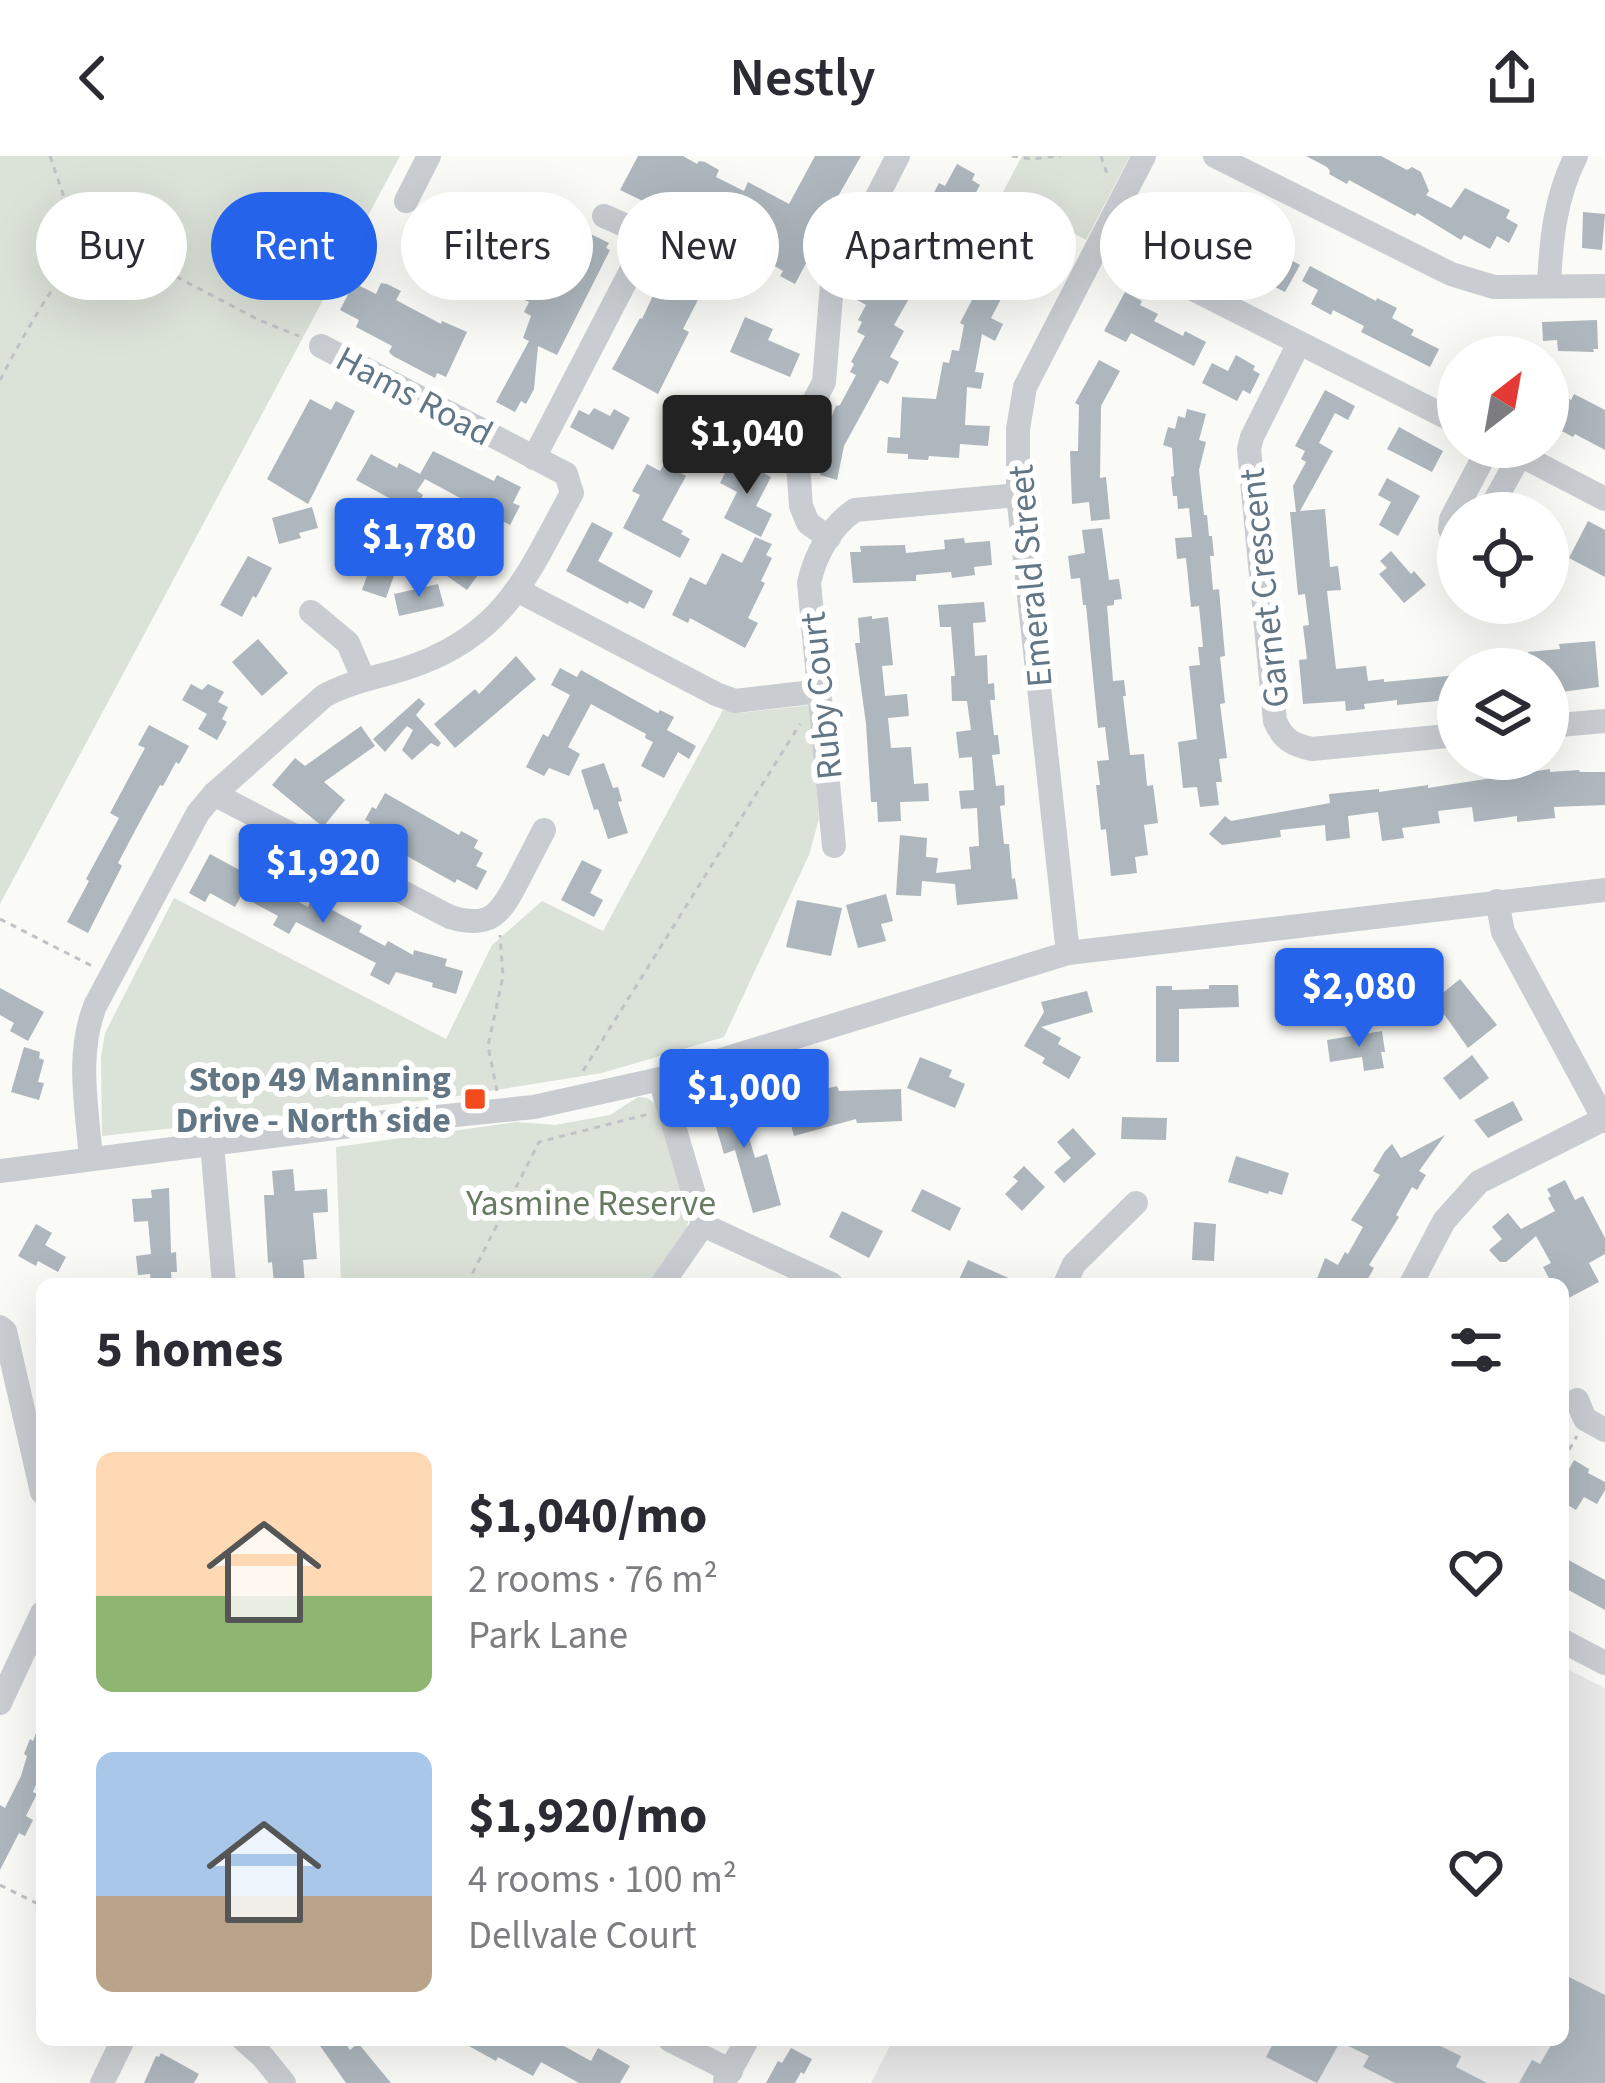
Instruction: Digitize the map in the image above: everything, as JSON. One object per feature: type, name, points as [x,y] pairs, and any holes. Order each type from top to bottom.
[{"type":"street","points":[[898,156],[832,284],[824,382],[796,436],[801,506],[808,523],[829,538],[838,521],[855,510],[1018,495]]},
{"type":"street","name":"Emerald Street","points":[[1126,192],[1144,156]]},
{"type":"street","points":[[1215,156],[1451,274],[1494,286],[1605,286]]},
{"type":"street","points":[[1549,285],[1556,211],[1576,156]]},
{"type":"street","points":[[604,216],[617,222]]},
{"type":"street","name":"Emerald Street","points":[[1067,952],[1018,495],[1018,429],[1025,387],[1100,242]]},
{"type":"street","points":[[534,458],[617,299]]},
{"type":"street","points":[[1214,300],[1437,413]]},
{"type":"street","name":"Garnet Crescent","points":[[1299,343],[1249,449],[1275,721],[1293,745],[1312,749],[1437,737]]},
{"type":"street","name":"Hams Road","points":[[321,346],[566,474],[572,493],[519,590]]},
{"type":"street","points":[[1545,468],[1605,499]]},
{"type":"street","name":"Ruby Court","points":[[829,538],[812,566],[809,583],[834,846]]},
{"type":"street","points":[[91,1159],[82,1057],[86,1028],[111,976],[198,813],[324,696],[465,643],[519,590],[716,694],[735,701],[821,703]]},
{"type":"street","points":[[311,611],[348,643],[364,680]]},
{"type":"street","points":[[1569,724],[1605,721]]},
{"type":"street","points":[[214,794],[466,922],[485,921],[499,913],[544,830]]},
{"type":"street","points":[[0,1171],[533,1107],[660,1079],[1067,952],[1605,890]]},
{"type":"street","points":[[1414,1278],[1444,1221],[1479,1182],[1604,1120],[1503,932],[1497,901]]},
{"type":"street","points":[[660,1079],[703,1225],[818,1278]]},
{"type":"street","points":[[212,1144],[223,1278]]},
{"type":"street","points":[[1068,1278],[1075,1264],[1136,1203]]},
{"type":"street","points":[[666,1278],[703,1225]]},
{"type":"street","points":[[0,1327],[5,1331],[36,1450]]},
{"type":"street","points":[[0,1702],[36,1626]]},
{"type":"street","points":[[1569,1643],[1605,1663]]},
{"type":"street","points":[[103,2083],[120,2046]]},
{"type":"street","points":[[251,2046],[284,2083]]},
{"type":"street","points":[[679,2046],[727,2077],[744,2046]]},
{"type":"path","points":[[50,156],[62,192]]},
{"type":"path","points":[[1012,156],[1061,156]]},
{"type":"path","points":[[187,282],[321,346]]},
{"type":"path","points":[[0,380],[48,300]]},
{"type":"path","points":[[590,1095],[582,1070],[804,718],[821,703]]},
{"type":"path","points":[[499,913],[503,976],[488,1046],[501,1110]]},
{"type":"path","points":[[0,919],[111,976]]},
{"type":"path","points":[[470,1278],[539,1142],[669,1109]]},
{"type":"path","points":[[1569,1450],[1589,1417]]},
{"type":"path","points":[[0,1885],[36,1903]]},
{"type":"shaded area","points":[[1569,1670],[1605,1688],[1605,2083],[871,2083],[890,2046],[1569,2046]]},
{"type":"green space","points":[[0,156],[400,156],[377,199],[377,192],[211,192],[211,300],[323,300],[0,904]]},
{"type":"green space","points":[[1022,156],[1130,156],[1111,192],[1100,192],[1100,213],[1086,240],[1076,235],[1076,192],[1003,192]]},
{"type":"green space","points":[[810,705],[819,819],[809,855],[724,1037],[602,1073],[446,1098],[102,1136],[105,1033],[174,898],[446,1039],[492,945],[542,901],[603,931],[723,710],[739,713]]},
{"type":"green space","name":"Yasmine Reserve","points":[[638,1097],[657,1105],[691,1208],[687,1227],[652,1278],[341,1278],[336,1147],[517,1122],[555,1125],[610,1115]]},
{"type":"building","points":[[638,156],[683,156],[719,170],[716,177],[744,191],[748,182],[767,192],[624,192],[620,190]]},
{"type":"building","points":[[815,156],[861,156],[840,192],[803,192],[803,269],[795,284],[780,276],[783,271],[779,269],[779,199],[789,204]]},
{"type":"building","points":[[1306,156],[1381,156],[1421,172],[1429,191],[1426,195],[1451,208],[1465,188],[1510,210],[1506,218],[1518,225],[1509,243],[1497,236],[1490,249],[1464,235],[1461,240],[1417,213],[1349,180],[1347,184]]},
{"type":"building","points":[[957,164],[975,174],[972,180],[980,185],[976,192],[934,192],[939,183],[945,186]]},
{"type":"building","points":[[1583,212],[1605,214],[1602,250],[1582,248]]},
{"type":"building","points":[[593,235],[609,243],[606,248],[610,250],[593,284]]},
{"type":"building","points":[[1310,266],[1397,308],[1392,318],[1414,330],[1411,335],[1437,348],[1430,367],[1361,332],[1364,326],[1311,304],[1318,290],[1302,281]]},
{"type":"building","points":[[381,283],[387,284],[401,291],[396,300],[467,332],[446,377],[437,373],[435,378],[393,356],[392,346],[356,327],[359,320],[340,310],[345,300],[377,300]]},
{"type":"building","points":[[525,300],[585,300],[557,355],[538,346],[534,389],[515,412],[496,402],[529,341],[523,338],[531,316],[524,312],[529,302]]},
{"type":"building","points":[[651,300],[698,300],[683,329],[689,332],[658,394],[612,369]]},
{"type":"building","points":[[857,300],[908,300],[894,325],[904,331],[890,357],[899,362],[888,384],[880,380],[844,446],[837,480],[820,475],[818,437],[856,375],[850,372],[851,362],[865,336],[857,332],[866,305]]},
{"type":"building","points":[[972,300],[1000,300],[991,318],[1003,324],[995,341],[982,334],[975,372],[984,373],[981,389],[967,387],[965,425],[990,426],[988,446],[960,444],[959,458],[908,459],[908,454],[887,453],[888,437],[900,438],[902,397],[936,399],[943,362],[949,363],[952,350],[959,351],[964,325],[960,323]]},
{"type":"building","points":[[1121,300],[1140,300],[1140,305],[1158,314],[1154,321],[1206,342],[1194,366],[1131,333],[1126,342],[1104,331]]},
{"type":"building","points":[[745,317],[773,329],[768,340],[800,354],[790,377],[730,352]]},
{"type":"building","points":[[1597,320],[1598,349],[1569,351],[1569,336],[1543,336],[1542,322]]},
{"type":"building","points":[[1236,355],[1260,374],[1250,394],[1243,390],[1237,401],[1202,383],[1212,363],[1228,371]]},
{"type":"building","points":[[1099,360],[1120,371],[1101,406],[1100,478],[1106,477],[1110,519],[1091,521],[1089,502],[1072,504],[1070,451],[1078,451],[1079,405],[1075,403]]},
{"type":"building","points":[[1325,390],[1355,406],[1348,420],[1335,413],[1319,443],[1333,451],[1300,511],[1325,509],[1330,567],[1338,566],[1341,590],[1327,591],[1336,669],[1366,666],[1368,681],[1437,677],[1437,701],[1397,705],[1397,700],[1346,711],[1345,701],[1303,704],[1299,660],[1307,659],[1303,626],[1309,625],[1305,594],[1298,595],[1290,512],[1296,512],[1293,486],[1306,462],[1301,459],[1305,451],[1295,446]]},
{"type":"building","points":[[1574,394],[1605,410],[1605,450],[1569,435]]},
{"type":"building","points":[[310,399],[331,410],[336,401],[355,411],[308,504],[267,479]]},
{"type":"building","points":[[594,408],[610,416],[614,409],[630,418],[613,450],[570,427],[579,410],[589,415]]},
{"type":"building","points":[[1187,409],[1206,414],[1199,440],[1206,442],[1199,470],[1204,515],[1212,536],[1213,590],[1219,589],[1225,656],[1220,657],[1225,703],[1220,704],[1227,758],[1219,759],[1219,805],[1200,807],[1197,787],[1183,788],[1178,742],[1197,739],[1189,666],[1200,665],[1198,647],[1203,647],[1199,606],[1191,607],[1186,558],[1177,559],[1175,538],[1192,537],[1189,508],[1178,509],[1177,496],[1173,496],[1172,448],[1163,445],[1168,427],[1175,429],[1178,416],[1185,418]]},
{"type":"building","points":[[1399,427],[1437,448],[1437,462],[1432,472],[1387,449]]},
{"type":"building","points":[[433,451],[494,481],[497,475],[521,487],[513,503],[520,506],[510,525],[425,479],[417,491],[423,495],[416,509],[356,480],[371,454],[420,474]]},
{"type":"building","points":[[733,457],[771,477],[756,506],[772,514],[761,537],[724,518],[737,492],[720,483]]},
{"type":"building","points":[[647,464],[660,471],[664,464],[686,476],[662,520],[690,539],[680,558],[623,528],[640,495],[632,491]]},
{"type":"building","points":[[1387,478],[1420,496],[1398,536],[1379,525],[1391,502],[1378,495]]},
{"type":"building","points":[[312,507],[318,528],[279,544],[272,518]]},
{"type":"building","points":[[1588,521],[1605,530],[1605,577],[1569,558]]},
{"type":"building","points":[[592,522],[613,533],[598,561],[653,591],[644,609],[566,571]]},
{"type":"building","points":[[1102,528],[1109,580],[1119,579],[1122,599],[1107,606],[1113,681],[1124,680],[1130,755],[1144,754],[1158,823],[1144,825],[1148,855],[1135,857],[1137,873],[1111,876],[1096,785],[1100,785],[1097,761],[1109,760],[1105,727],[1098,728],[1086,605],[1080,578],[1071,579],[1068,556],[1085,553],[1082,530]]},
{"type":"building","points":[[478,535],[497,549],[467,590],[447,576]]},
{"type":"building","points":[[755,537],[772,544],[766,555],[772,558],[748,618],[758,623],[745,648],[690,618],[688,623],[672,615],[690,577],[706,585],[722,553],[742,563]]},
{"type":"building","points":[[964,538],[965,543],[990,541],[992,565],[974,567],[975,575],[952,578],[951,572],[916,575],[916,581],[853,583],[850,552],[861,552],[860,546],[905,545],[906,553],[945,549],[944,540]]},
{"type":"building","points":[[377,547],[401,556],[386,598],[362,590]]},
{"type":"building","points":[[1391,551],[1426,585],[1404,603],[1379,574],[1387,568],[1380,561]]},
{"type":"building","points":[[248,556],[272,568],[242,617],[220,605]]},
{"type":"building","points":[[438,584],[444,606],[399,616],[394,594]]},
{"type":"building","points":[[984,602],[986,622],[973,623],[975,656],[987,655],[988,684],[994,683],[995,700],[990,700],[1000,754],[992,755],[996,786],[1004,785],[1005,805],[1000,806],[1004,844],[1009,844],[1018,899],[957,905],[955,884],[922,881],[921,896],[896,895],[900,835],[927,838],[926,857],[938,858],[936,873],[971,869],[969,847],[979,846],[977,808],[961,809],[959,791],[974,790],[972,757],[959,758],[956,732],[971,730],[967,701],[952,701],[951,627],[940,627],[938,605]]},
{"type":"building","points":[[888,617],[893,665],[882,666],[885,696],[907,694],[909,716],[888,718],[891,748],[911,747],[914,784],[928,783],[929,801],[900,802],[901,821],[878,822],[877,802],[871,802],[855,643],[860,643],[858,618]]},
{"type":"building","points":[[258,639],[288,673],[262,696],[232,662]]},
{"type":"building","points":[[1595,641],[1599,687],[1569,691],[1569,648],[1559,644]]},
{"type":"building","points":[[516,656],[536,679],[455,748],[434,724],[475,689],[479,694]]},
{"type":"building","points":[[560,668],[577,677],[581,670],[658,713],[674,717],[667,730],[696,746],[689,759],[678,752],[664,778],[641,766],[653,742],[591,704],[568,747],[580,754],[569,776],[549,768],[544,776],[526,767],[570,695],[551,685]]},
{"type":"building","points":[[191,684],[202,690],[208,684],[224,692],[218,702],[228,707],[222,719],[227,722],[217,740],[198,729],[207,714],[182,700]]},
{"type":"building","points":[[419,698],[425,704],[416,715],[441,743],[438,747],[431,743],[412,760],[402,750],[413,730],[407,726],[385,752],[373,739]]},
{"type":"building","points":[[149,725],[189,746],[137,827],[88,933],[67,922],[119,818],[110,813],[145,748],[138,745]]},
{"type":"building","points":[[361,726],[375,746],[324,782],[345,800],[323,827],[272,785],[295,758],[305,766]]},
{"type":"building","points":[[604,763],[613,788],[618,787],[628,833],[608,839],[581,770]]},
{"type":"building","points":[[1569,771],[1605,772],[1605,805],[1554,807],[1555,818],[1517,822],[1517,816],[1474,822],[1472,807],[1438,811],[1440,823],[1402,828],[1404,838],[1382,841],[1378,812],[1348,816],[1350,838],[1326,841],[1325,825],[1280,830],[1281,837],[1222,845],[1209,834],[1225,816],[1231,821],[1330,803],[1329,794],[1479,780],[1569,780]]},
{"type":"building","points":[[385,793],[459,835],[461,831],[478,840],[474,848],[483,853],[476,866],[487,871],[477,890],[457,879],[455,883],[364,832],[372,807],[376,809]]},
{"type":"building","points":[[210,854],[308,907],[312,899],[362,926],[359,932],[385,946],[388,941],[413,955],[414,950],[447,959],[445,966],[463,971],[456,994],[396,972],[389,985],[370,975],[376,963],[296,922],[289,934],[273,925],[278,916],[241,896],[235,907],[210,893],[205,902],[189,893]]},
{"type":"building","points":[[582,860],[602,870],[590,893],[603,900],[594,917],[561,900]]},
{"type":"building","points":[[886,894],[893,921],[881,924],[886,941],[858,948],[846,905]]},
{"type":"building","points":[[797,900],[842,908],[831,956],[786,947]]},
{"type":"building","points":[[1460,979],[1497,1025],[1468,1048],[1434,1000]]},
{"type":"building","points":[[1209,985],[1238,985],[1239,1007],[1179,1009],[1179,1062],[1156,1062],[1156,986],[1172,986],[1172,990],[1209,989]]},
{"type":"building","points":[[0,988],[44,1012],[28,1041],[10,1031],[14,1023],[0,1015]]},
{"type":"building","points":[[1087,991],[1093,1012],[1041,1027],[1081,1057],[1069,1079],[1024,1046],[1044,1012],[1041,1002]]},
{"type":"building","points":[[1382,1031],[1384,1068],[1364,1071],[1362,1057],[1330,1062],[1327,1040]]},
{"type":"building","points":[[24,1047],[40,1052],[44,1060],[39,1100],[11,1092]]},
{"type":"building","points":[[1472,1055],[1489,1078],[1460,1100],[1443,1078]]},
{"type":"building","points":[[920,1057],[952,1070],[949,1077],[965,1084],[955,1108],[907,1088]]},
{"type":"building","points":[[837,1086],[839,1091],[901,1089],[902,1121],[857,1123],[856,1119],[794,1136],[786,1106],[818,1098],[822,1090]]},
{"type":"building","points":[[742,1090],[748,1112],[742,1113],[755,1158],[767,1154],[781,1205],[753,1213],[735,1150],[724,1154],[708,1100]]},
{"type":"building","points":[[1513,1101],[1523,1120],[1488,1138],[1474,1120]]},
{"type":"building","points":[[1122,1117],[1167,1118],[1166,1140],[1121,1139]]},
{"type":"building","points":[[1073,1128],[1096,1154],[1064,1183],[1054,1172],[1071,1158],[1057,1142]]},
{"type":"building","points":[[1445,1135],[1419,1171],[1426,1175],[1417,1190],[1412,1187],[1396,1215],[1369,1265],[1374,1268],[1368,1278],[1317,1278],[1325,1258],[1338,1265],[1363,1227],[1351,1220],[1380,1175],[1373,1171],[1385,1151],[1392,1144],[1401,1158]]},
{"type":"building","points":[[1236,1156],[1289,1173],[1282,1195],[1228,1182]]},
{"type":"building","points":[[1024,1166],[1045,1187],[1022,1211],[1005,1194]]},
{"type":"building","points":[[293,1169],[295,1191],[327,1189],[328,1212],[313,1213],[317,1259],[303,1260],[304,1278],[273,1278],[272,1262],[268,1263],[264,1195],[274,1195],[272,1171]]},
{"type":"building","points":[[1565,1180],[1575,1200],[1583,1196],[1605,1238],[1605,1254],[1589,1263],[1599,1282],[1569,1298],[1569,1278],[1549,1278],[1543,1267],[1551,1263],[1536,1236],[1506,1262],[1489,1250],[1502,1239],[1492,1227],[1508,1213],[1521,1229],[1555,1211],[1547,1189]]},
{"type":"building","points":[[169,1188],[171,1253],[176,1252],[177,1272],[171,1272],[172,1278],[138,1275],[136,1256],[151,1254],[148,1221],[134,1222],[132,1199],[152,1198],[151,1190]]},
{"type":"building","points":[[922,1189],[961,1208],[950,1231],[911,1211]]},
{"type":"building","points":[[842,1211],[883,1231],[869,1258],[829,1237]]},
{"type":"building","points":[[1194,1222],[1216,1224],[1214,1261],[1192,1260]]},
{"type":"building","points":[[36,1224],[52,1233],[45,1245],[66,1257],[58,1272],[18,1256]]},
{"type":"building","points":[[968,1260],[1008,1278],[960,1278]]},
{"type":"building","points":[[1574,1460],[1605,1482],[1597,1504],[1584,1497],[1576,1510],[1569,1506],[1569,1469]]},
{"type":"building","points":[[1569,1560],[1605,1580],[1605,1610],[1569,1590]]},
{"type":"building","points":[[36,1734],[36,1796],[26,1816],[33,1820],[25,1836],[19,1833],[0,1870],[0,1805],[5,1808],[21,1776],[30,1739]]},
{"type":"building","points":[[1569,1977],[1605,1995],[1605,2083],[1519,2083],[1532,2060],[1540,2064],[1550,2046],[1569,2046]]},
{"type":"building","points":[[320,2046],[350,2050],[360,2046],[391,2083],[346,2083]]},
{"type":"building","points":[[469,2046],[564,2046],[591,2061],[598,2048],[630,2066],[620,2083],[579,2083],[541,2062],[533,2076],[498,2057],[496,2061]]},
{"type":"building","points":[[1272,2046],[1338,2046],[1317,2083],[1266,2057]]},
{"type":"building","points":[[1348,2046],[1440,2046],[1461,2056],[1456,2067],[1487,2083],[1395,2083],[1363,2067],[1369,2056]]},
{"type":"building","points":[[791,2048],[812,2059],[804,2074],[795,2083],[766,2083],[778,2061],[782,2063]]},
{"type":"building","points":[[161,2053],[199,2074],[194,2083],[144,2083]]},
{"type":"place","name":"Stop 49 Manning Drive - North side","points":[[475,1099]]}]
